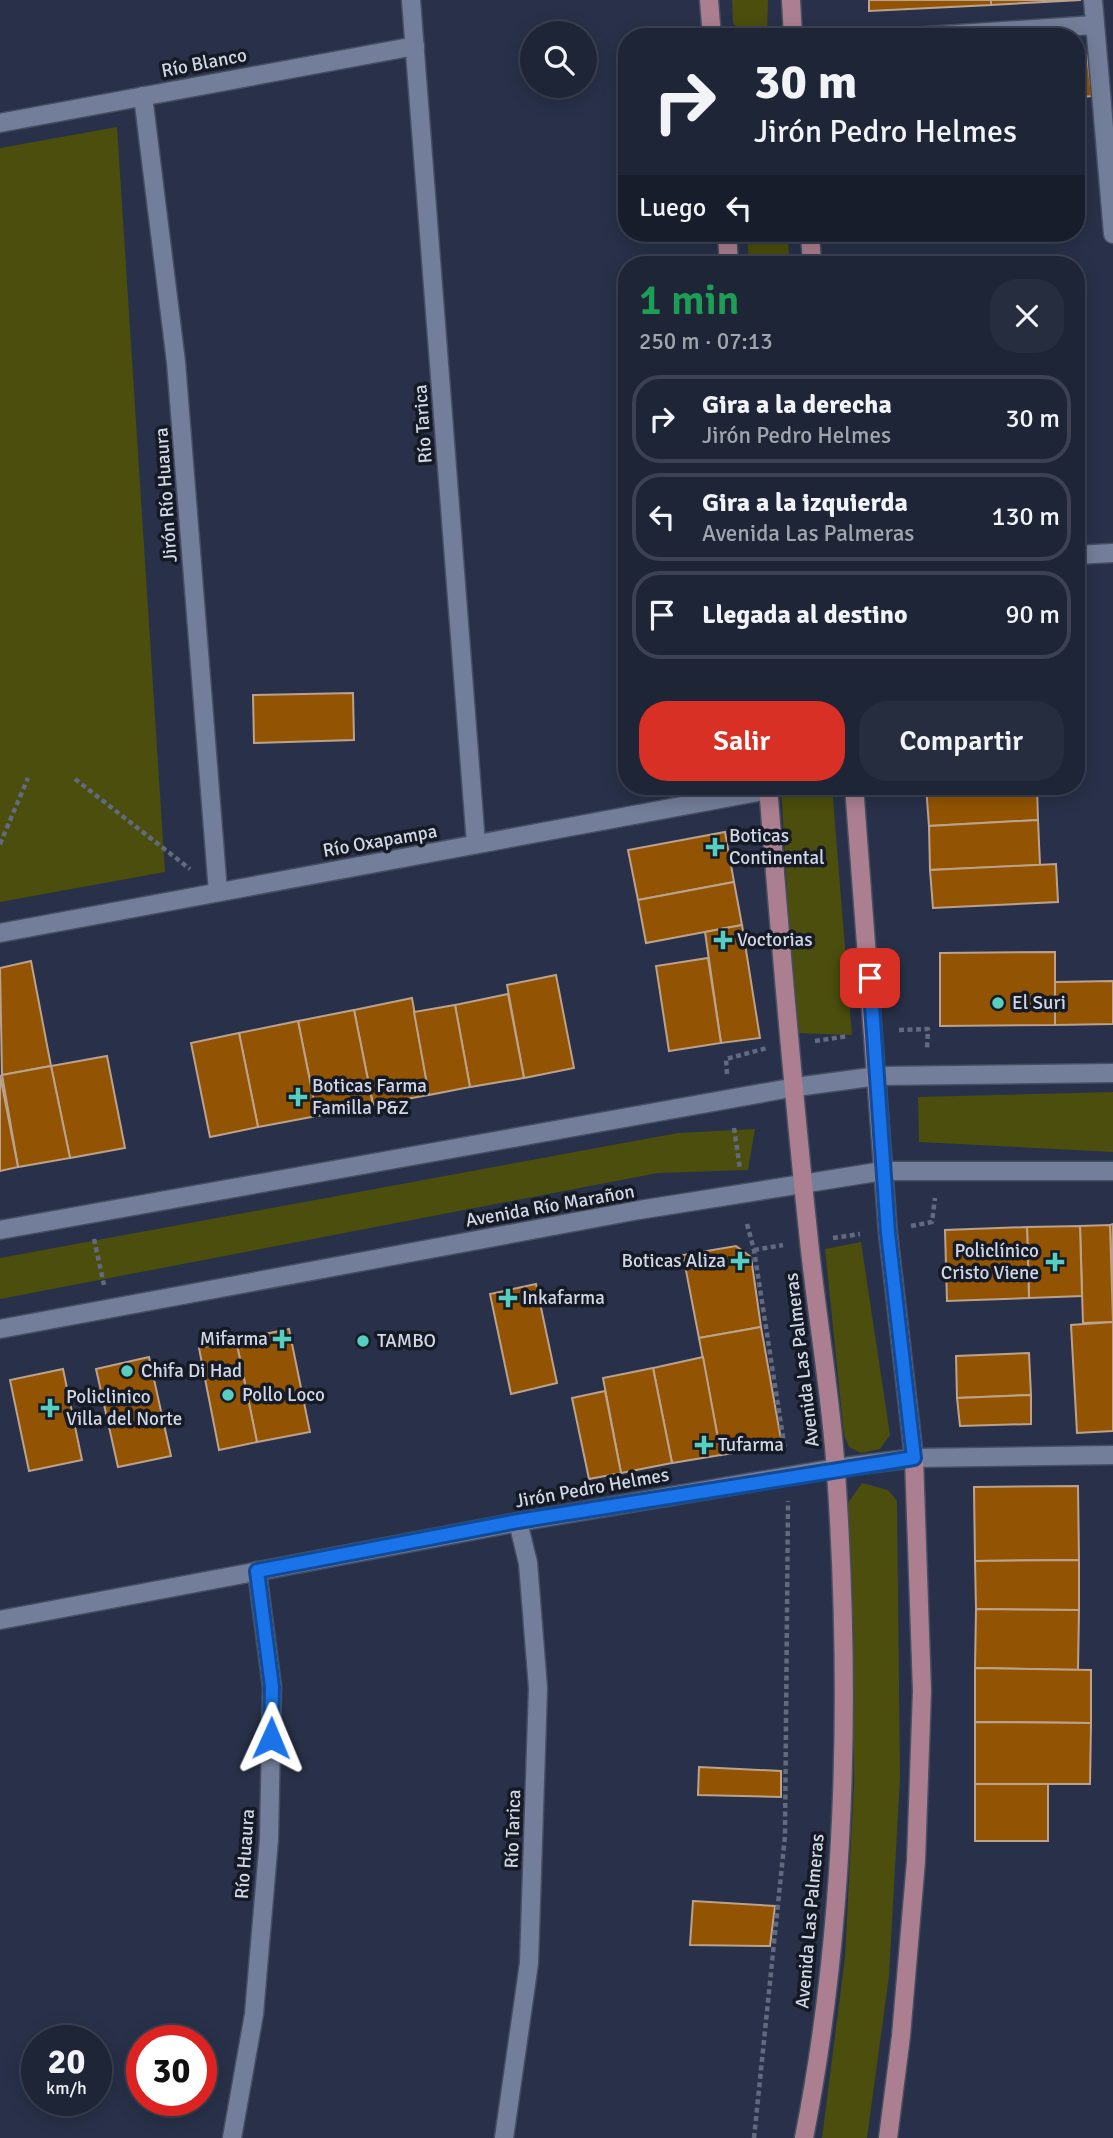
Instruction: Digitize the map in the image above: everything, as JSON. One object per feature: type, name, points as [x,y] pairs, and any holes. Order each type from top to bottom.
[{"type":"main road","points":[[709,0],[711,28]]},
{"type":"main road","points":[[791,0],[793,28]]},
{"type":"main road","name":"Avenida Las Palmeras","points":[[769,795],[804,1185],[836,1468],[844,1630],[842,1791],[830,1952],[804,2138]]},
{"type":"main road","points":[[855,795],[878,1076],[883,1171],[914,1458],[922,1691],[916,1861],[901,2036],[888,2138]]},
{"type":"street","name":"Río Tarica","points":[[411,0],[476,844]]},
{"type":"street","points":[[1093,0],[1110,158],[1113,234]]},
{"type":"street","points":[[1049,28],[1094,25]]},
{"type":"street","name":"Río Blanco","points":[[0,122],[415,46]]},
{"type":"street","name":"Jirón Río Huaura","points":[[143,96],[176,362],[218,892]]},
{"type":"street","points":[[1085,555],[1113,554]]},
{"type":"street","name":"Río Oxapampa","points":[[0,933],[732,795]]},
{"type":"street","points":[[0,1230],[796,1087],[878,1076],[1113,1073]]},
{"type":"street","name":"Avenida Río Marañon","points":[[0,1329],[639,1210],[883,1171],[1113,1171]]},
{"type":"street","name":"Jirón Pedro Helmes","points":[[0,1620],[518,1521],[836,1468],[914,1458],[1113,1455]]},
{"type":"street","name":"Río Tarica","points":[[504,2138],[530,1963],[538,1688],[528,1563],[518,1521]]},
{"type":"street","name":"Río Huaura","points":[[232,2138],[254,2014],[269,1839],[272,1687],[257,1571]]},
{"type":"path","points":[[0,844],[28,778]]},
{"type":"path","points":[[75,779],[218,892]]},
{"type":"path","points":[[895,1031],[928,1030],[927,1049]]},
{"type":"path","points":[[807,1042],[856,1035]]},
{"type":"path","points":[[728,1078],[726,1059],[770,1047]]},
{"type":"path","points":[[734,1128],[741,1175]]},
{"type":"path","points":[[911,1226],[932,1222],[935,1198]]},
{"type":"path","points":[[88,1214],[110,1309]]},
{"type":"path","points":[[747,1224],[754,1250],[789,1476],[785,1836],[754,2138]]},
{"type":"path","points":[[825,1239],[860,1234]]},
{"type":"path","points":[[754,1250],[784,1245]]},
{"type":"shaded area","points":[[732,0],[768,0],[767,28],[738,28],[733,23]]},
{"type":"shaded area","points":[[117,127],[165,872],[0,902],[0,148]]},
{"type":"shaded area","points":[[748,242],[788,242],[789,256],[748,256]]},
{"type":"shaded area","points":[[782,795],[833,795],[852,1035],[795,1033]]},
{"type":"shaded area","points":[[1113,1092],[1113,1152],[919,1142],[918,1097]]},
{"type":"shaded area","points":[[755,1129],[748,1170],[658,1173],[0,1299],[0,1258],[678,1133]]},
{"type":"shaded area","points":[[861,1242],[890,1435],[880,1449],[861,1453],[849,1447],[844,1435],[825,1249]]},
{"type":"shaded area","points":[[862,1483],[888,1490],[897,1501],[900,1778],[889,1976],[867,2138],[822,2138],[845,1957],[854,1784],[854,1647],[848,1503]]},
{"type":"building","points":[[869,0],[991,0],[991,5],[869,11]]},
{"type":"building","points":[[991,0],[1081,0],[991,5]]},
{"type":"building","points":[[1085,55],[1092,96],[1085,97]]},
{"type":"building","points":[[353,693],[354,740],[254,743],[253,695]]},
{"type":"building","points":[[927,795],[1037,795],[1038,820],[929,826]]},
{"type":"building","points":[[1038,820],[1040,865],[930,870],[929,826]]},
{"type":"building","points":[[725,832],[734,882],[638,900],[628,850]]},
{"type":"building","points":[[1056,864],[1058,902],[933,908],[930,870]]},
{"type":"building","points":[[734,882],[742,925],[646,943],[638,900]]},
{"type":"building","points":[[742,925],[760,1038],[721,1043],[705,932]]},
{"type":"building","name":"El Suri","points":[[1055,952],[1055,1025],[940,1026],[940,953]]},
{"type":"building","points":[[708,958],[721,1043],[669,1051],[656,966]]},
{"type":"building","points":[[31,961],[51,1066],[2,1075],[0,968]]},
{"type":"building","points":[[556,975],[574,1068],[524,1078],[507,985]]},
{"type":"building","points":[[1113,981],[1113,1024],[1055,1025],[1055,982]]},
{"type":"building","points":[[508,994],[524,1078],[470,1087],[455,1005]]},
{"type":"building","points":[[412,998],[429,1095],[373,1105],[354,1010]]},
{"type":"building","points":[[455,1005],[470,1087],[429,1095],[414,1012]]},
{"type":"building","points":[[354,1010],[373,1105],[317,1116],[298,1021]]},
{"type":"building","points":[[298,1021],[317,1116],[258,1127],[239,1033]]},
{"type":"building","points":[[239,1033],[258,1127],[210,1137],[191,1043]]},
{"type":"building","points":[[107,1056],[125,1148],[70,1158],[51,1066]]},
{"type":"building","points":[[51,1066],[70,1158],[18,1167],[2,1075]]},
{"type":"building","points":[[0,1075],[18,1167],[0,1171]]},
{"type":"building","points":[[1113,1224],[1113,1314],[1110,1225]]},
{"type":"building","points":[[1110,1225],[1113,1322],[1083,1323],[1080,1226]]},
{"type":"building","name":"Policlínico Cristo Viene","points":[[1080,1226],[1082,1296],[1029,1298],[1027,1227]]},
{"type":"building","points":[[1027,1227],[1029,1298],[947,1301],[945,1230]]},
{"type":"building","points":[[736,1246],[751,1257],[761,1327],[699,1338],[683,1255]]},
{"type":"building","points":[[536,1284],[557,1383],[511,1394],[490,1294]]},
{"type":"building","points":[[1113,1322],[1113,1431],[1077,1433],[1071,1325]]},
{"type":"building","points":[[761,1327],[782,1445],[721,1455],[699,1338]]},
{"type":"building","points":[[289,1329],[310,1432],[257,1442],[236,1340]]},
{"type":"building","name":"Pollo Loco","points":[[236,1340],[257,1442],[219,1450],[199,1348]]},
{"type":"building","points":[[1029,1353],[1031,1395],[957,1398],[956,1356]]},
{"type":"building","points":[[149,1357],[171,1456],[118,1467],[96,1369]]},
{"type":"building","points":[[703,1357],[721,1455],[672,1463],[653,1368]]},
{"type":"building","points":[[653,1368],[672,1463],[621,1473],[603,1378]]},
{"type":"building","points":[[63,1369],[82,1460],[29,1471],[10,1380]]},
{"type":"building","points":[[605,1391],[621,1473],[589,1479],[572,1398]]},
{"type":"building","points":[[1031,1395],[1031,1424],[960,1426],[957,1398]]},
{"type":"building","points":[[1078,1486],[1079,1560],[975,1561],[974,1487]]},
{"type":"building","points":[[1079,1560],[1079,1610],[976,1609],[975,1561]]},
{"type":"building","points":[[976,1609],[1079,1610],[1078,1670],[975,1668]]},
{"type":"building","points":[[975,1668],[1091,1670],[1091,1723],[975,1722]]},
{"type":"building","points":[[975,1722],[1091,1723],[1090,1784],[975,1784]]},
{"type":"building","points":[[699,1767],[781,1771],[781,1797],[698,1795]]},
{"type":"building","points":[[975,1784],[1048,1784],[1048,1841],[975,1841]]},
{"type":"building","points":[[693,1901],[775,1906],[770,1946],[690,1945]]},
{"type":"place","name":"Boticas Continental","points":[[715,847]]},
{"type":"place","name":"Voctorias","points":[[723,940]]},
{"type":"place","name":"El Suri","points":[[998,1003]]},
{"type":"place","name":"Boticas Farma Familla P&Z","points":[[298,1097]]},
{"type":"place","name":"Boticas Aliza","points":[[740,1261]]},
{"type":"place","name":"Policlínico Cristo Viene","points":[[1055,1262]]},
{"type":"place","name":"Inkafarma","points":[[508,1298]]},
{"type":"place","name":"Mifarma","points":[[282,1339]]},
{"type":"place","name":"TAMBO","points":[[363,1341]]},
{"type":"place","name":"Chifa Di Had","points":[[127,1371]]},
{"type":"place","name":"Pollo Loco","points":[[228,1395]]},
{"type":"place","name":"Policlinico Villa del Norte","points":[[50,1408]]},
{"type":"place","name":"Tufarma","points":[[704,1445]]},
{"type":"route","points":[[271,1738],[272,1687],[257,1571],[518,1521],[836,1468],[914,1458],[888,1233],[870,978]]}]
